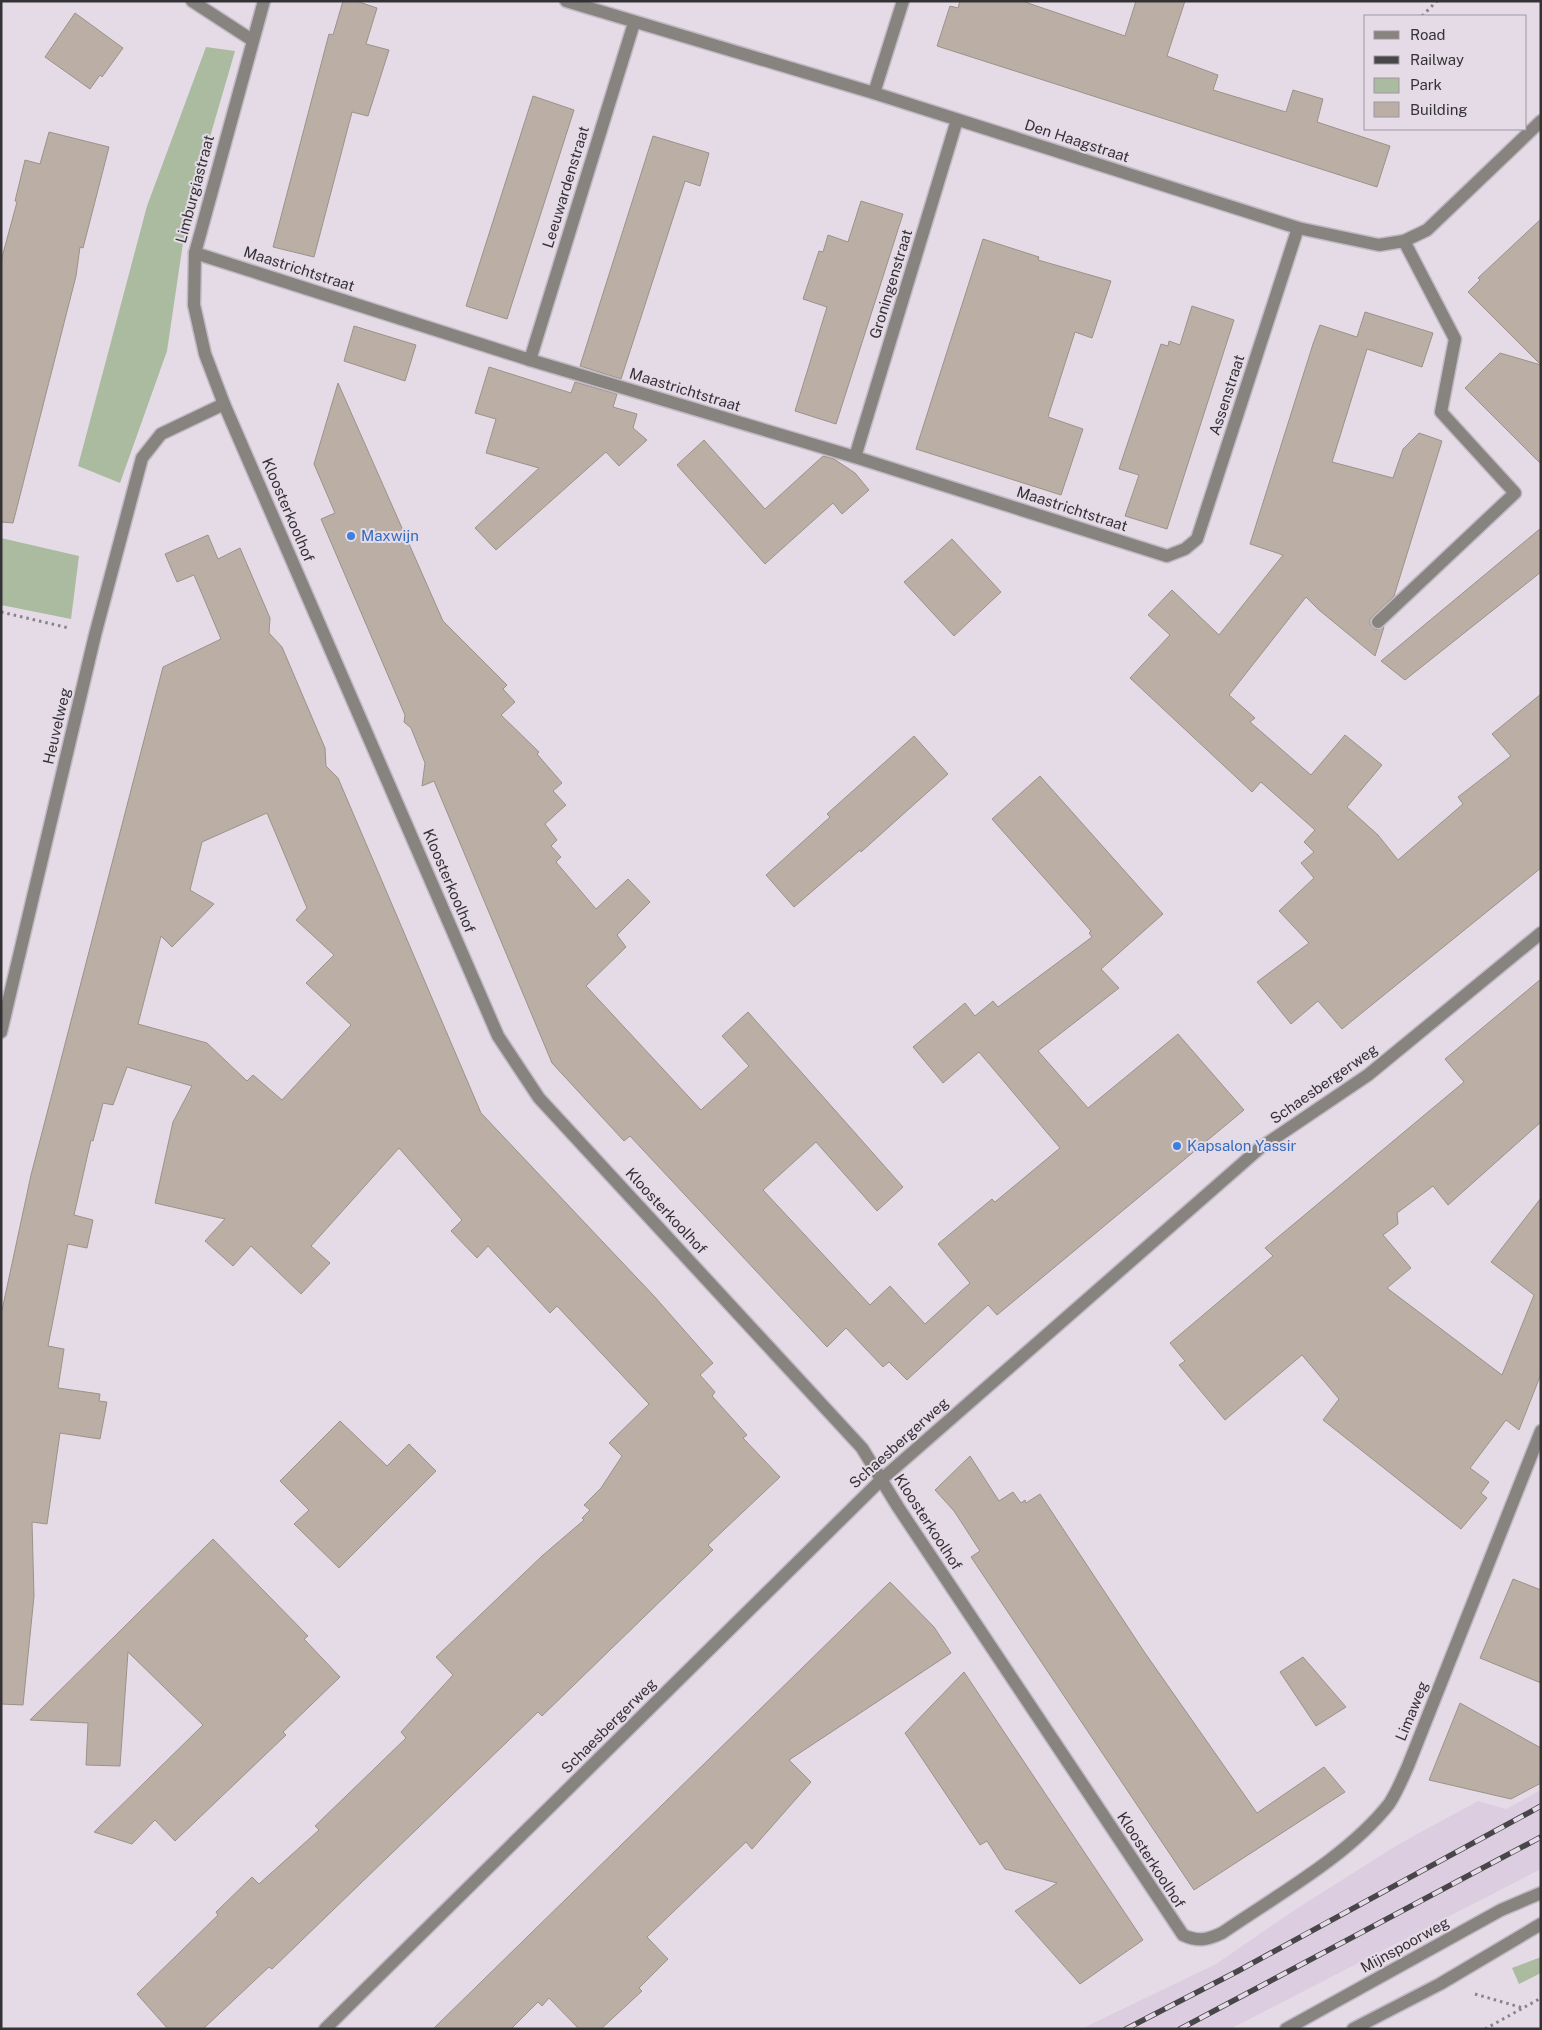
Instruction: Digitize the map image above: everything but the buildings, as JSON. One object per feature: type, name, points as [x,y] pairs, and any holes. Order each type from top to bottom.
[{"type":"street","points":[[192,1],[252,40]]},
{"type":"street","name":"Limburgiastraat","points":[[224,404],[205,354],[194,305],[195,253],[264,1]]},
{"type":"street","name":"Den Haagstraat","points":[[566,1],[634,23],[874,93],[1298,228],[1378,245],[1404,241],[1427,230],[1541,120]]},
{"type":"street","points":[[874,93],[903,1]]},
{"type":"street","name":"Leeuwardenstraat","points":[[530,360],[634,23]]},
{"type":"street","name":"Groningenstraat","points":[[855,458],[958,120]]},
{"type":"street","name":"Assenstraat","points":[[1167,556],[1185,549],[1197,539],[1298,228]]},
{"type":"street","points":[[1378,622],[1515,493],[1440,412],[1455,339],[1404,241]]},
{"type":"street","name":"Maastrichtstraat","points":[[195,253],[530,360],[855,458],[1167,556]]},
{"type":"street","name":"Heuvelweg","points":[[1,1032],[95,635],[142,458],[161,434],[224,404]]},
{"type":"street","name":"Kloosterkoolhof","points":[[224,404],[498,1036],[539,1098],[862,1448],[898,1507],[1183,1935],[1194,1940],[1209,1940],[1222,1933]]},
{"type":"street","name":"Schaesbergerweg","points":[[325,2029],[882,1479],[1260,1148],[1368,1076],[1541,933]]},
{"type":"street","name":"Limaweg","points":[[1222,1933],[1333,1857],[1353,1841],[1388,1804],[1398,1790],[1541,1431]]},
{"type":"street","name":"Mijnspoorweg","points":[[1286,2029],[1501,1910],[1541,1893]]},
{"type":"street","points":[[1353,2029],[1440,1984],[1541,1924]]},
{"type":"path","points":[[1423,15],[1437,1]]},
{"type":"path","points":[[1,612],[95,635]]},
{"type":"path","points":[[1440,1984],[1523,2008]]},
{"type":"path","points":[[1485,2029],[1541,1998]]},
{"type":"shaded area","points":[[1541,1790],[1541,1869],[1230,2029],[1081,2029],[1216,1964],[1293,1911],[1399,1844],[1478,1801],[1506,1809]]},
{"type":"green space","points":[[206,47],[235,51],[187,216],[167,351],[120,483],[78,466],[147,206]]},
{"type":"green space","points":[[1,538],[79,556],[71,619],[1,605]]},
{"type":"green space","points":[[1541,1957],[1541,1973],[1519,1984],[1512,1968]]},
{"type":"railway","points":[[1126,2029],[1238,1971],[1541,1806]]},
{"type":"railway","points":[[1180,2029],[1541,1837]]},
{"type":"place","name":"Maxwijn","points":[[351,536]]},
{"type":"place","name":"Kapsalon Yassir","points":[[1177,1146]]}]
